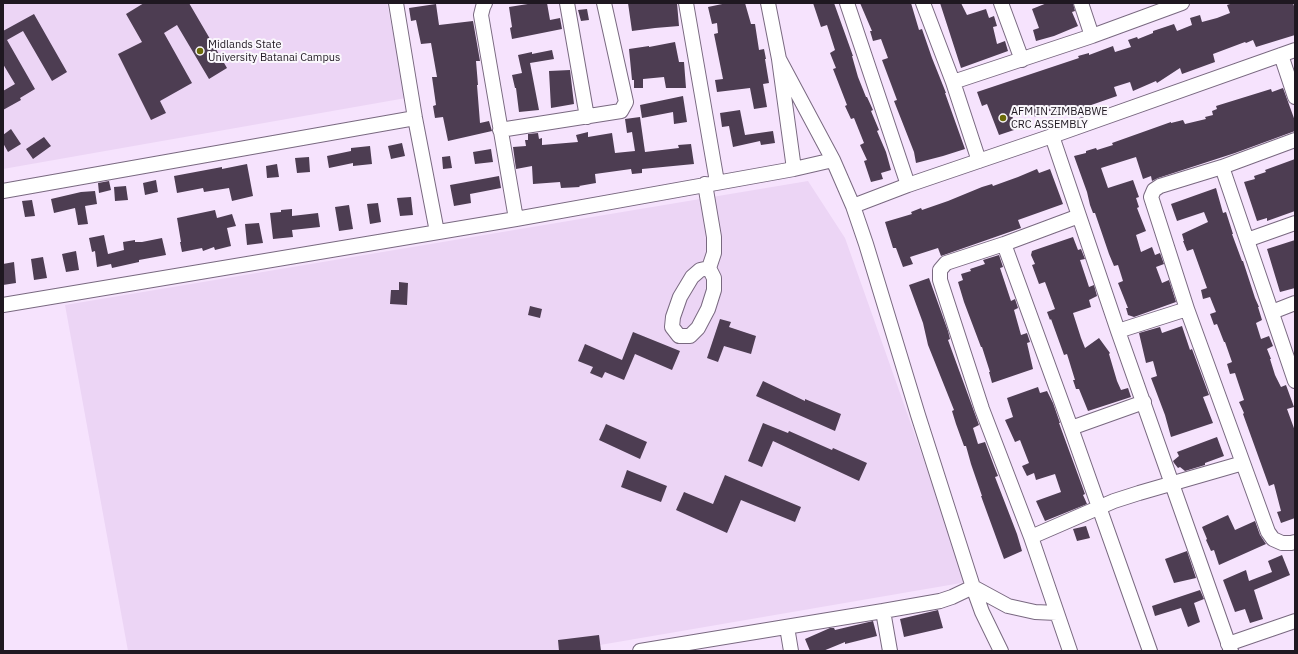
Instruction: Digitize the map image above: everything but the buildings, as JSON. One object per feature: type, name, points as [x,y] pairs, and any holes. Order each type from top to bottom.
[{"type":"street","points":[[396,3],[437,232]]},
{"type":"street","points":[[485,3],[481,15],[516,219]]},
{"type":"street","points":[[567,3],[587,117]]},
{"type":"street","points":[[500,130],[621,111],[626,102],[604,3]]},
{"type":"street","points":[[686,3],[711,183],[714,253],[709,268]]},
{"type":"street","points":[[768,3],[779,59],[794,169]]},
{"type":"street","points":[[847,3],[908,185]]},
{"type":"street","points":[[923,3],[953,82],[979,161]]},
{"type":"street","points":[[1001,3],[1022,60]]},
{"type":"street","points":[[1081,3],[1092,36]]},
{"type":"street","points":[[953,82],[1092,36],[1160,7],[1182,3]]},
{"type":"street","points":[[853,206],[908,185],[1295,50]]},
{"type":"street","points":[[1281,55],[1295,96]]},
{"type":"street","points":[[779,59],[833,160],[853,206],[973,587],[982,612],[1001,651]]},
{"type":"street","points":[[3,191],[416,118]]},
{"type":"street","points":[[1052,136],[1118,331],[1229,647],[1295,621]]},
{"type":"street","points":[[1295,140],[1222,168],[1160,186],[1154,190],[1151,198],[1187,309],[1268,532],[1273,539],[1282,543],[1295,542]]},
{"type":"street","points":[[3,305],[516,219],[794,169],[833,160]]},
{"type":"street","points":[[1222,168],[1295,380]]},
{"type":"street","points":[[1070,651],[1030,537],[982,409],[940,280],[940,270],[946,263],[1004,244],[1079,216]]},
{"type":"street","points":[[1247,240],[1295,223]]},
{"type":"street","points":[[1004,244],[1100,508],[1150,651]]},
{"type":"street","points":[[1272,312],[1295,303]]},
{"type":"street","points":[[1118,331],[1187,309]]},
{"type":"street","points":[[1071,428],[1144,402]]},
{"type":"street","points":[[1030,537],[1140,493],[1243,463]]},
{"type":"street","points":[[640,651],[787,628],[940,601],[973,587]]},
{"type":"street","points":[[973,587],[1008,606],[1035,612],[1057,613]]},
{"type":"street","points":[[883,611],[890,651]]},
{"type":"street","points":[[787,628],[791,651]]},
{"type":"shaded area","name":"Midlands State University Batanai Campus","points":[[3,3],[387,3],[406,98],[3,169]]},
{"type":"shaded area","points":[[808,181],[845,238],[967,582],[565,651],[128,651],[65,305]]},
{"type":"place","name":"Midlands State University Batanai Campus","points":[[200,51]]},
{"type":"place","name":"AFM IN ZIMBABWE CRC ASSEMBLY","points":[[1003,118]]}]
